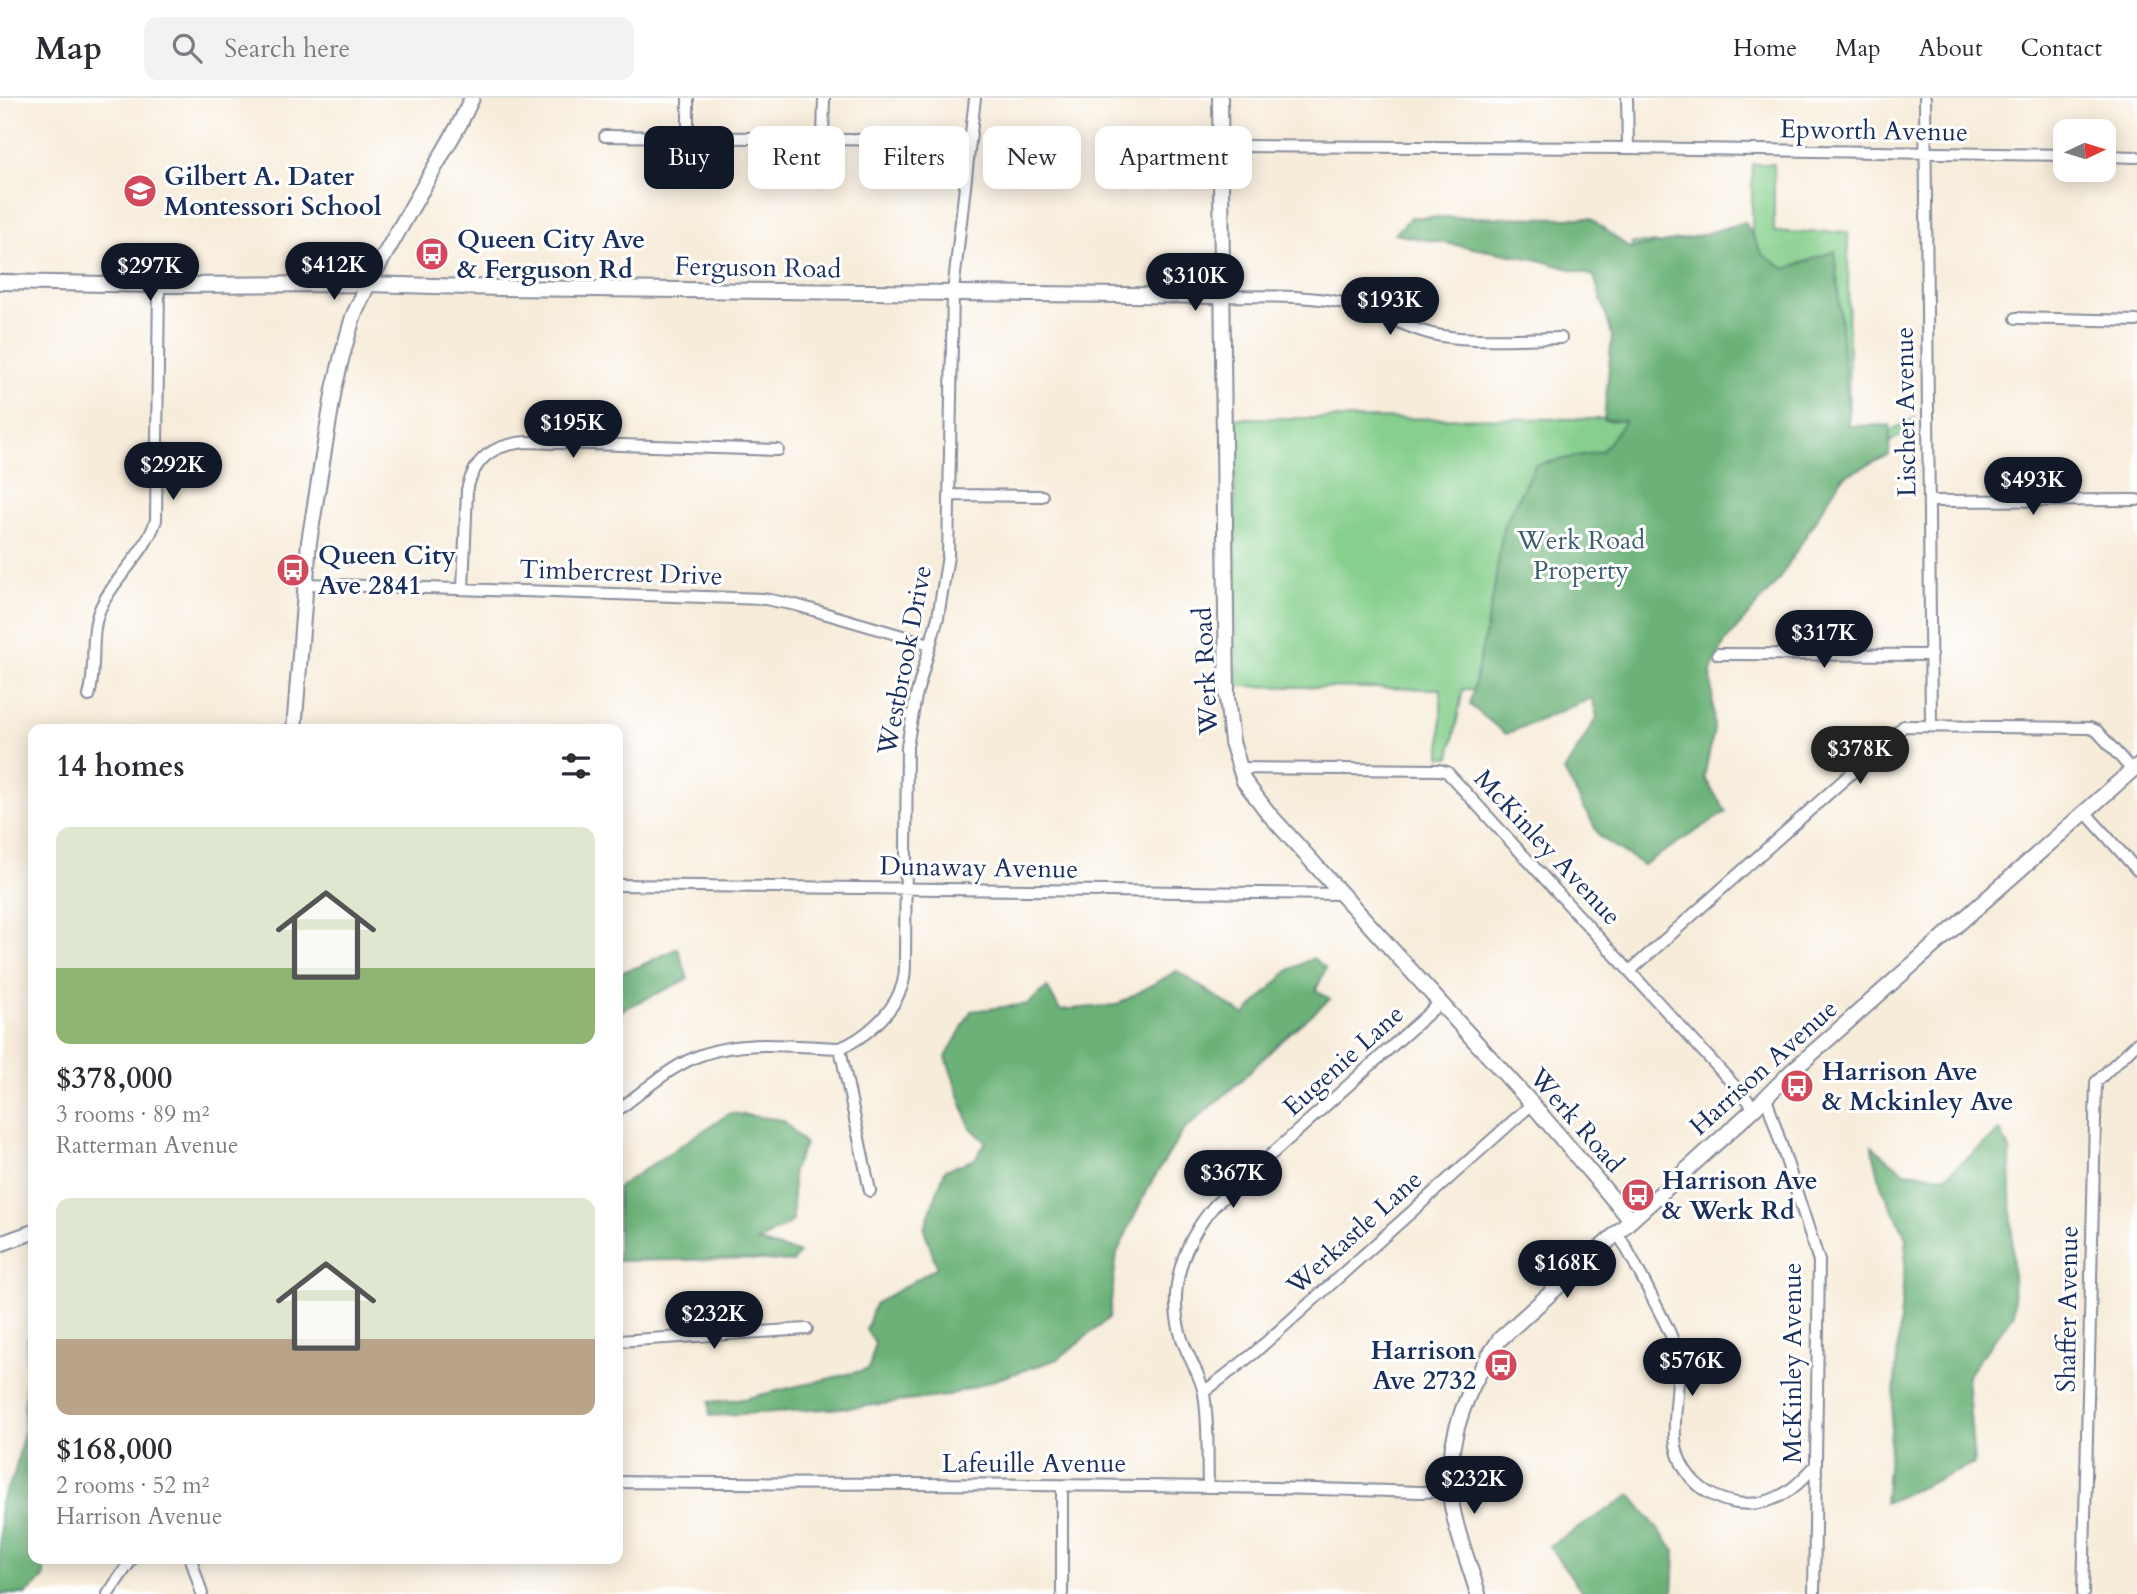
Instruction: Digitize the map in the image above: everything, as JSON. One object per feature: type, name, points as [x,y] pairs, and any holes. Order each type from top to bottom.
[{"type":"street","points":[[294,724],[309,542],[334,389],[353,317],[368,284],[472,98]]},
{"type":"street","points":[[688,98],[688,126]]},
{"type":"street","points":[[823,126],[824,98]]},
{"type":"street","name":"Westbrook Drive","points":[[840,1048],[853,1043],[887,1012],[902,989],[905,958],[907,746],[916,696],[944,589],[948,556],[953,292],[975,98]]},
{"type":"street","name":"Werk Road","points":[[1220,98],[1221,126]]},
{"type":"street","points":[[1627,98],[1628,148]]},
{"type":"street","name":"Lischer Avenue","points":[[1925,98],[1931,725]]},
{"type":"street","points":[[605,136],[644,137]]},
{"type":"street","points":[[845,139],[970,141]]},
{"type":"street","name":"Epworth Avenue","points":[[1252,146],[1628,148],[2053,155]]},
{"type":"street","points":[[2116,156],[2137,157]]},
{"type":"street","name":"Werk Road","points":[[1221,189],[1227,697],[1230,732],[1244,781],[1339,894],[1532,1104],[1630,1219]]},
{"type":"street","name":"Ferguson Road","points":[[0,282],[159,285],[368,284],[501,288],[1222,296]]},
{"type":"street","points":[[89,696],[94,679],[98,614],[106,598],[148,540],[156,520],[159,285]]},
{"type":"street","points":[[1222,296],[1337,301],[1421,332],[1443,336],[1561,338]]},
{"type":"street","points":[[2016,318],[2137,321]]},
{"type":"street","points":[[463,590],[467,490],[470,478],[482,459],[499,447],[526,442],[778,450]]},
{"type":"street","points":[[950,495],[1042,496]]},
{"type":"street","points":[[1929,501],[2137,500]]},
{"type":"street","name":"Timbercrest Drive","points":[[305,584],[765,599],[796,605],[930,644]]},
{"type":"street","points":[[1718,654],[1930,655]]},
{"type":"street","points":[[1631,970],[1904,726],[2090,727],[2134,768]]},
{"type":"street","name":"McKinley Avenue","points":[[1239,768],[1387,768],[1447,772],[1631,970],[1761,1103],[1819,1261],[1814,1594]]},
{"type":"street","name":"Harrison Avenue","points":[[1478,1594],[1450,1491],[1452,1456],[1467,1395],[1480,1366],[1500,1339],[1616,1231],[1761,1103],[1791,1072],[2134,768]]},
{"type":"street","points":[[2085,812],[2137,870]]},
{"type":"street","name":"Dunaway Avenue","points":[[623,885],[1339,894]]},
{"type":"street","name":"Eugenie Lane","points":[[1208,1486],[1204,1392],[1183,1341],[1176,1306],[1179,1271],[1193,1234],[1215,1205],[1440,1003]]},
{"type":"street","name":"Shaffer Avenue","points":[[2083,1594],[2096,1082],[2137,1043]]},
{"type":"street","points":[[623,1106],[689,1060],[719,1050],[747,1046],[840,1048],[870,1191]]},
{"type":"street","name":"Werkastle Lane","points":[[1204,1392],[1253,1354],[1532,1104]]},
{"type":"street","points":[[1616,1231],[1674,1344],[1677,1362],[1675,1438],[1680,1458],[1690,1477],[1719,1499],[1746,1504],[1760,1503],[1781,1496],[1793,1488],[1815,1466]]},
{"type":"street","points":[[0,1244],[28,1234]]},
{"type":"street","points":[[623,1341],[807,1329]]},
{"type":"street","name":"Lafeuille Avenue","points":[[623,1482],[1208,1486],[1450,1491]]},
{"type":"street","points":[[1062,1487],[1062,1594]]},
{"type":"street","points":[[107,1594],[128,1564]]},
{"type":"street","points":[[193,1564],[202,1594]]},
{"type":"green space","name":"Werk Road Property","points":[[1752,164],[1774,164],[1774,232],[1848,232],[1849,457],[1879,436],[1915,418],[1915,428],[1871,454],[1832,489],[1697,683],[1696,690],[1463,689],[1450,757],[1441,757],[1441,689],[1237,686],[1234,418],[1634,419],[1632,243],[1752,244]]},
{"type":"green space","points":[[1411,217],[1590,218],[1631,249],[1694,237],[1745,222],[1763,255],[1786,269],[1835,251],[1849,426],[1890,425],[1889,455],[1842,477],[1778,581],[1725,642],[1711,671],[1714,730],[1704,777],[1726,812],[1643,865],[1600,837],[1564,771],[1597,717],[1592,698],[1506,734],[1470,705],[1493,596],[1503,527],[1535,465],[1602,451],[1625,421],[1604,420],[1612,335],[1594,276],[1539,260],[1395,234]]},
{"type":"green space","points":[[678,948],[688,979],[623,1010],[623,972]]},
{"type":"green space","points":[[1313,958],[1326,968],[1316,990],[1330,999],[1183,1131],[1146,1191],[1117,1253],[1109,1318],[1058,1359],[946,1396],[858,1407],[710,1416],[709,1402],[743,1399],[869,1369],[875,1343],[866,1330],[875,1304],[937,1267],[924,1229],[945,1170],[975,1159],[986,1142],[970,1127],[946,1057],[971,1011],[1028,1004],[1047,987],[1060,1010],[1116,1005],[1177,971],[1244,1015],[1289,970]]},
{"type":"green space","points":[[730,1113],[783,1120],[805,1144],[793,1170],[793,1221],[758,1242],[799,1253],[793,1262],[743,1259],[623,1261],[623,1184]]},
{"type":"green space","points":[[2000,1130],[2010,1151],[2014,1314],[1967,1376],[1974,1464],[1885,1503],[1907,1238],[1881,1186],[1872,1146],[1904,1172],[1946,1176]]},
{"type":"green space","points":[[28,1338],[28,1564],[44,1564],[44,1578],[26,1594],[0,1594],[0,1501],[14,1475],[23,1436]]},
{"type":"green space","points":[[1631,1495],[1675,1551],[1673,1594],[1584,1594],[1549,1546]]},
{"type":"place","name":"Gilbert A. Dater Montessori School","points":[[140,191]]},
{"type":"place","name":"Queen City Ave & Ferguson Rd","points":[[432,254]]},
{"type":"place","name":"Queen City Ave 2841","points":[[293,570]]},
{"type":"place","name":"Harrison Ave & Mckinley Ave","points":[[1797,1086]]},
{"type":"place","name":"Harrison Ave & Werk Rd","points":[[1638,1195]]},
{"type":"place","name":"Harrison Ave 2732","points":[[1501,1365]]}]
